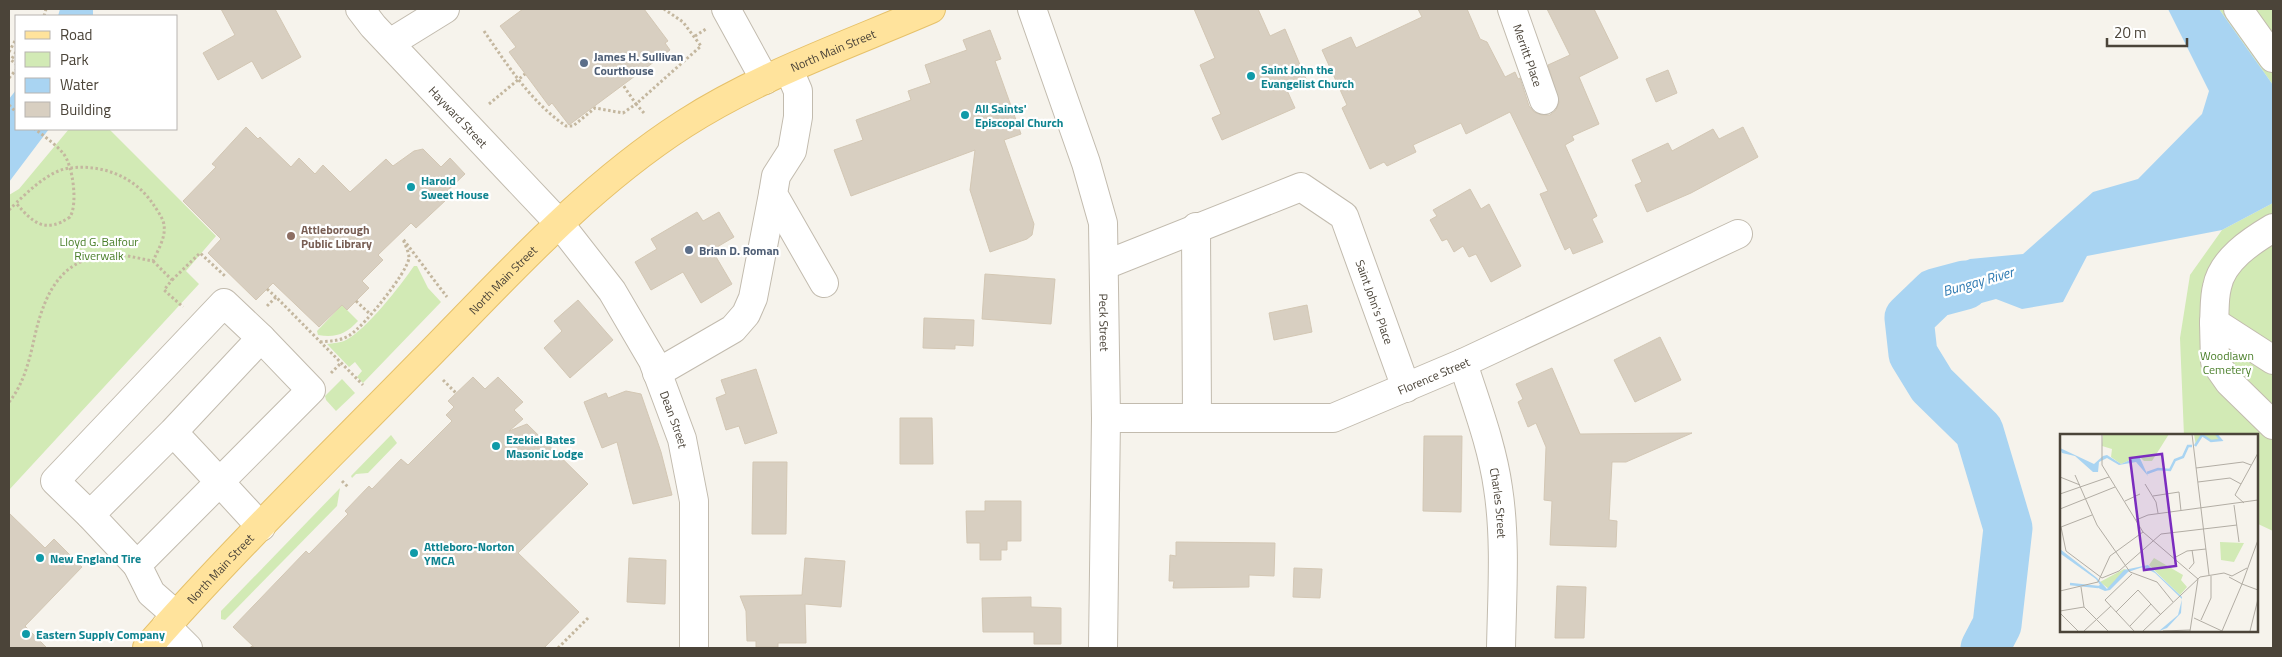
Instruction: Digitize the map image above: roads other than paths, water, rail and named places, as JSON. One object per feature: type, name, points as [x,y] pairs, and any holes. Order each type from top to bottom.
[{"type":"main road","name":"North Main Street","points":[[147,648],[261,527],[559,223],[622,168],[685,123],[777,75],[931,9]]},
{"type":"street","name":"Hayward Street","points":[[360,9],[559,223]]},
{"type":"street","points":[[390,43],[445,9]]},
{"type":"street","name":"Peck Street","points":[[1032,9],[1086,163],[1104,223],[1106,418],[1103,648]]},
{"type":"street","name":"Merritt Place","points":[[1512,9],[1544,100]]},
{"type":"street","points":[[2238,9],[2273,58]]},
{"type":"street","points":[[657,373],[733,329],[746,314],[753,298],[776,176],[792,151],[798,117],[798,92],[777,75],[736,12]]},
{"type":"street","name":"Saint John's Place","points":[[1196,227],[1301,187],[1344,216],[1406,388]]},
{"type":"street","points":[[773,194],[824,283]]},
{"type":"street","name":"Dean Street","points":[[559,223],[612,290],[657,373],[682,439],[694,501],[694,648]]},
{"type":"street","points":[[1105,265],[1196,227],[1197,418]]},
{"type":"street","points":[[2273,228],[2251,241],[2227,265],[2217,285],[2214,322],[2215,362],[2229,382],[2273,425]]},
{"type":"street","name":"Florence Street","points":[[1106,418],[1333,418],[1463,363],[1738,234]]},
{"type":"street","points":[[137,564],[311,390],[224,303],[55,481],[137,564],[151,593],[188,648]]},
{"type":"street","points":[[2214,322],[2273,360]]},
{"type":"street","points":[[90,515],[174,432],[261,338]]},
{"type":"street","name":"Charles Street","points":[[1463,363],[1485,430],[1498,488],[1502,542],[1501,648]]},
{"type":"street","points":[[174,432],[261,527]]},
{"type":"water","points":[[60,9],[93,9],[93,15],[58,15]]},
{"type":"water","points":[[2168,9],[2219,9],[2273,85],[2273,203],[2222,230],[2087,256],[2063,302],[2022,309],[1996,299],[1923,319],[1890,317],[1898,297],[1918,281],[1970,259],[2023,254],[2093,192],[2138,179],[2202,114],[2209,91]]},
{"type":"water","points":[[15,91],[15,130],[48,130],[9,182],[9,99]]},
{"type":"waterway","name":"Bungay River","points":[[1965,285],[1935,293],[1909,318],[1913,354],[1932,385],[1979,431],[2008,528],[1997,625],[1985,648]]},
{"type":"place","name":"James H. Sullivan Courthouse","points":[[584,63]]},
{"type":"place","name":"Saint John the Evangelist Church","points":[[1251,76]]},
{"type":"place","name":"All Saints' Episcopal Church","points":[[965,115]]},
{"type":"place","name":"Harold Sweet House","points":[[411,187]]},
{"type":"place","name":"Attleborough Public Library","points":[[291,236]]},
{"type":"place","name":"Brian D. Roman","points":[[689,250]]},
{"type":"place","name":"Ezekiel Bates Masonic Lodge","points":[[496,446]]},
{"type":"place","name":"Attleboro-Norton YMCA","points":[[414,553]]},
{"type":"place","name":"New England Tire","points":[[40,558]]},
{"type":"place","name":"Eastern Supply Company","points":[[26,634]]},
{"type":"park label","name":"Lloyd G. Balfour Riverwalk","points":[[99,248]]},
{"type":"park label","name":"Woodlawn Cemetery","points":[[2227,362]]}]
